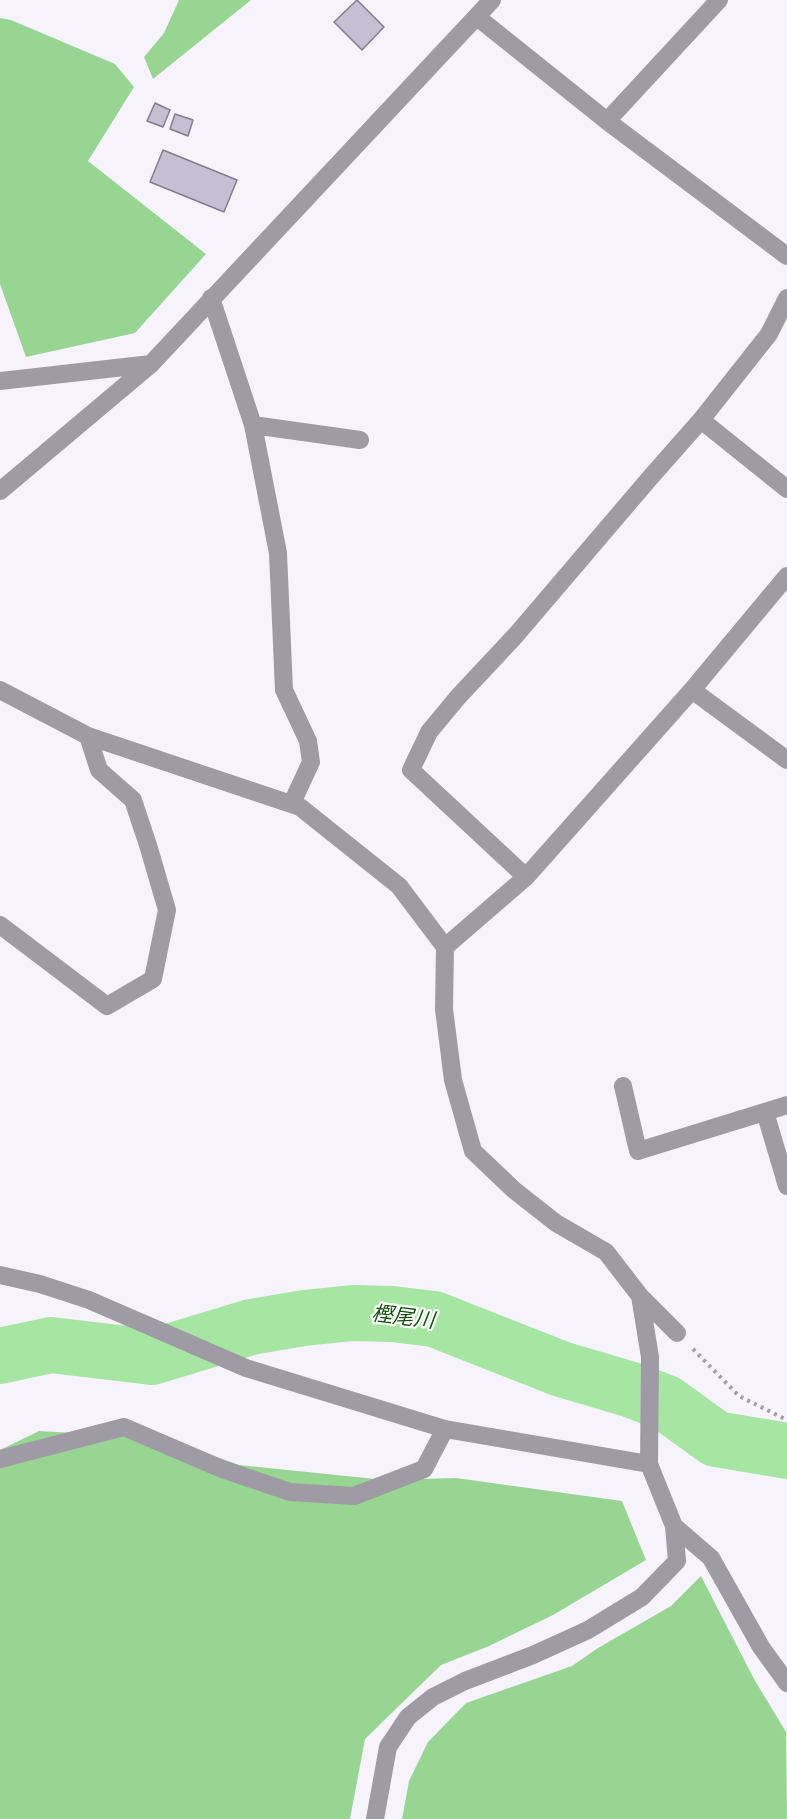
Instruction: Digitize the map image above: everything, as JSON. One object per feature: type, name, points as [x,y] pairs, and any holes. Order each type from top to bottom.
[{"type":"street","points":[[0,491],[152,364],[211,298],[492,0]]},
{"type":"street","points":[[607,121],[719,0]]},
{"type":"street","points":[[477,17],[607,121],[787,256]]},
{"type":"street","points":[[211,298],[253,425],[278,553],[284,690],[308,741],[311,762],[292,803]]},
{"type":"street","points":[[526,877],[411,770],[429,732],[436,723],[516,635],[701,420],[769,334],[787,298]]},
{"type":"street","points":[[0,381],[152,364]]},
{"type":"street","points":[[701,420],[787,489]]},
{"type":"street","points":[[253,425],[360,440]]},
{"type":"street","points":[[445,946],[526,877],[692,690],[787,576]]},
{"type":"street","points":[[0,690],[88,736],[292,803],[399,886],[445,946],[444,1009],[453,1080],[472,1151],[514,1190],[556,1223],[606,1252],[640,1296],[678,1333]]},
{"type":"street","points":[[692,690],[787,760]]},
{"type":"street","points":[[0,925],[107,1006],[153,980],[167,910],[132,800],[99,770],[88,736]]},
{"type":"street","points":[[623,1086],[638,1151],[787,1105]]},
{"type":"street","points":[[765,1112],[787,1186]]},
{"type":"street","points":[[0,1275],[40,1284],[89,1300],[246,1368],[445,1429],[649,1464]]},
{"type":"street","points":[[375,1819],[388,1747],[408,1717],[433,1697],[465,1681],[533,1655],[579,1634],[642,1597],[677,1561],[674,1526],[649,1464],[650,1357],[640,1296]]},
{"type":"street","points":[[0,1458],[124,1427],[222,1469],[290,1492],[354,1496],[424,1469],[445,1429]]},
{"type":"street","points":[[674,1526],[711,1558],[761,1647],[787,1683]]},
{"type":"path","points":[[678,1333],[739,1396],[787,1420]]},
{"type":"green space","points":[[179,0],[251,0],[153,79],[144,57],[164,33]]},
{"type":"green space","points":[[0,18],[11,20],[115,64],[134,87],[88,161],[206,254],[135,333],[26,357],[0,284]]},
{"type":"green space","points":[[39,1431],[165,1438],[239,1465],[385,1480],[456,1478],[622,1501],[646,1560],[553,1615],[489,1646],[441,1665],[365,1739],[350,1819],[0,1819],[0,1450]]},
{"type":"green space","points":[[701,1576],[754,1679],[786,1732],[787,1819],[402,1819],[409,1781],[428,1742],[466,1703],[572,1666],[598,1648],[671,1606]]},
{"type":"building","points":[[357,0],[384,27],[362,50],[334,22]]},
{"type":"building","points":[[155,103],[170,110],[163,127],[147,121]]},
{"type":"building","points":[[175,114],[193,120],[188,136],[170,129]]},
{"type":"building","points":[[163,150],[237,180],[224,212],[150,182]]},
{"type":"waterway","name":"樫尾川","points":[[0,1356],[51,1345],[152,1357],[251,1327],[304,1318],[353,1313],[392,1314],[434,1319],[561,1369],[632,1390],[666,1403],[716,1439],[787,1451]]}]
